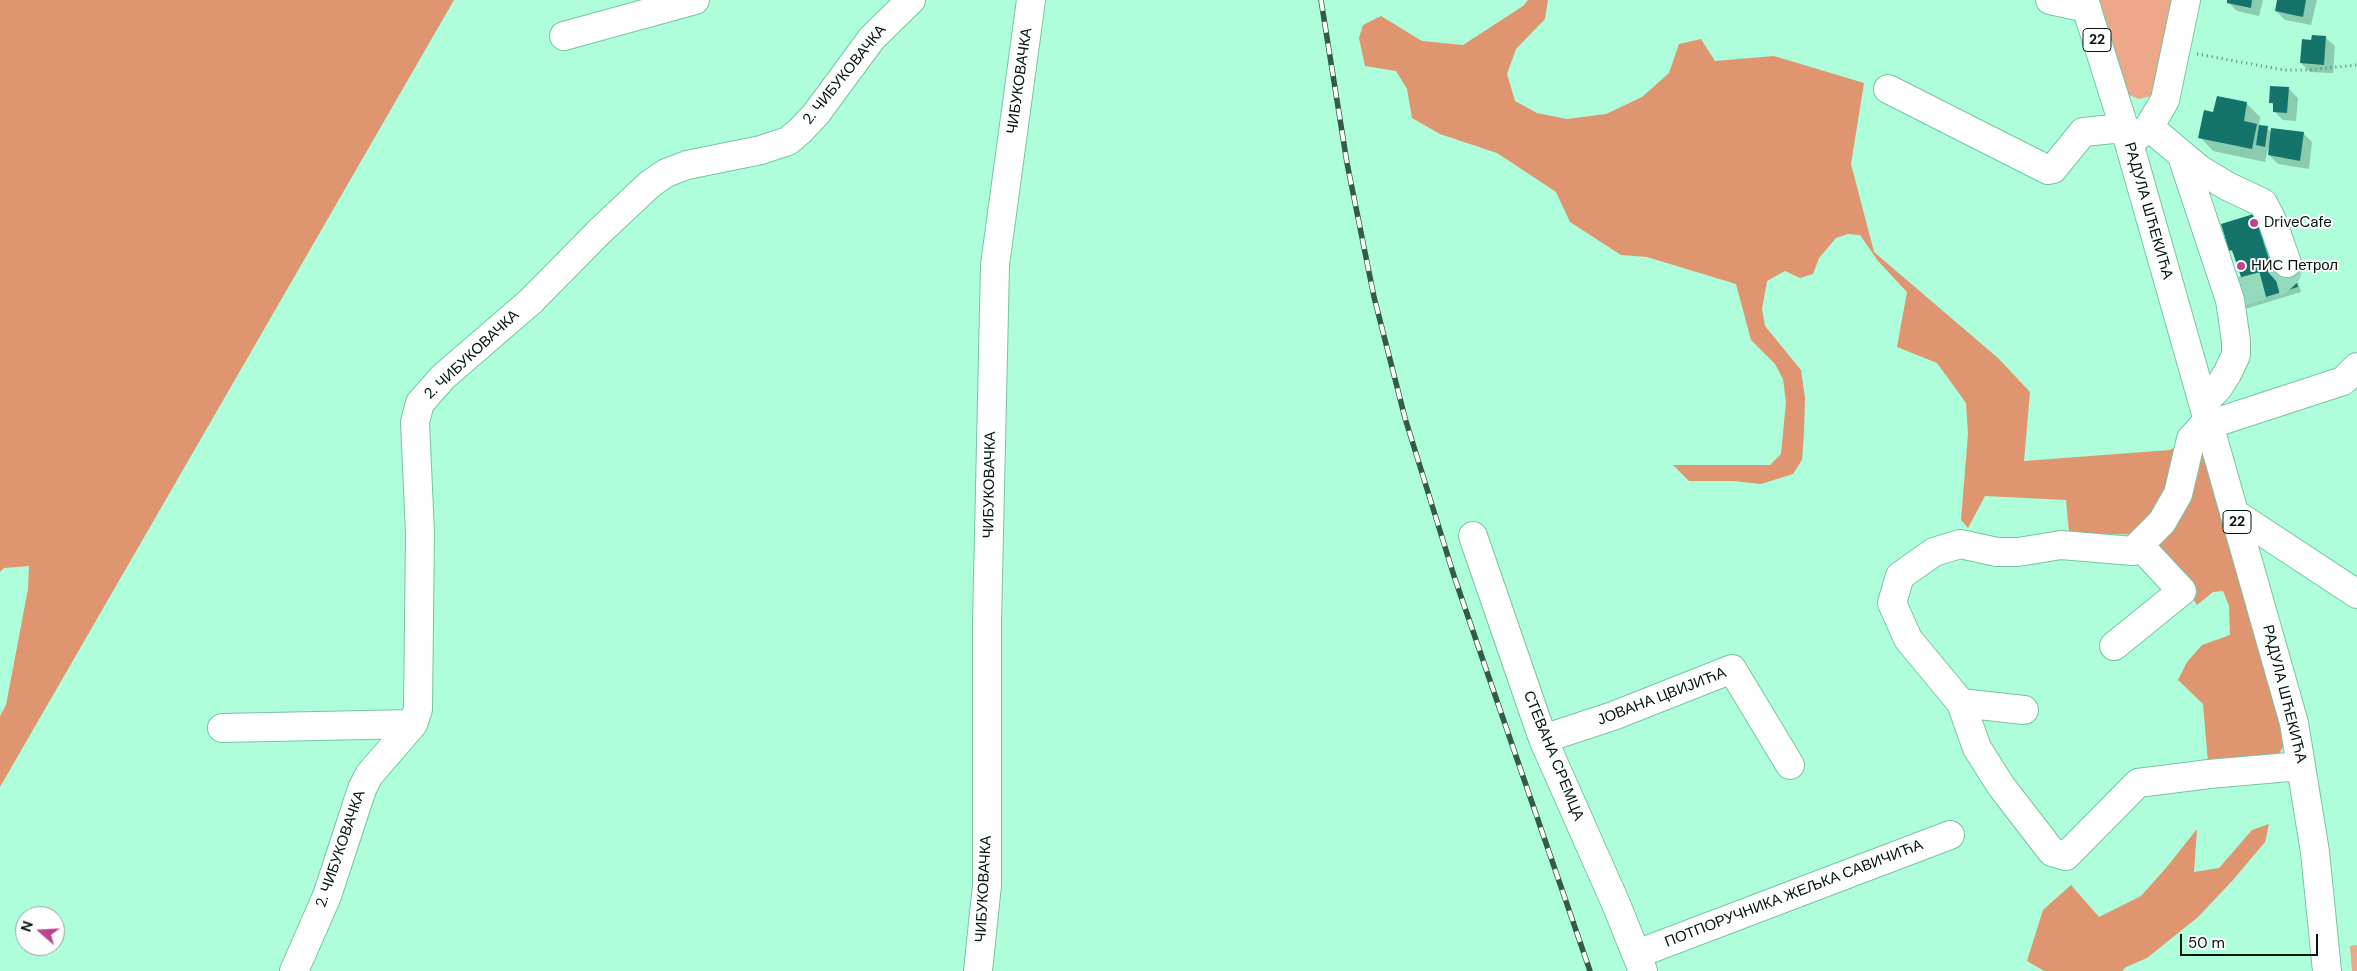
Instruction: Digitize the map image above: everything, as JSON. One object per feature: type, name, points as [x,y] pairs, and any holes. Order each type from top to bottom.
[{"type":"street","points":[[564,36],[695,0]]},
{"type":"street","name":"2. ЧИБУКОВАЧКА","points":[[294,971],[327,896],[362,789],[369,775],[413,724],[418,709],[420,533],[415,422],[420,402],[444,377],[531,301],[600,230],[650,184],[666,173],[687,166],[761,150],[788,141],[816,114],[872,38],[911,0]]},
{"type":"street","name":"ЧИБУКОВАЧКА","points":[[978,971],[987,886],[987,623],[995,265],[1031,0]]},
{"type":"street","points":[[2050,0],[2085,4]]},
{"type":"street","points":[[2134,133],[2165,100],[2186,0]]},
{"type":"street","name":"РАДУЛА ШЋЕКИЋА","points":[[2085,4],[2134,133],[2206,413],[2294,723],[2315,852],[2327,971]]},
{"type":"street","points":[[1888,89],[2048,170],[2057,164],[2083,132],[2134,133],[2182,156],[2227,186],[2263,203],[2272,218],[2287,263]]},
{"type":"street","points":[[2182,156],[2233,297],[2236,355],[2206,413],[2190,439],[2178,494],[2162,522],[2133,551],[2061,545],[2018,552],[1997,552],[1960,544],[1934,552],[1900,576],[1892,604],[1908,639],[1961,702],[1977,748],[2001,786],[2052,852],[2066,856],[2138,783],[2209,774],[2301,766]]},
{"type":"street","points":[[2206,413],[2343,381],[2357,367]]},
{"type":"street","points":[[2234,513],[2357,594]]},
{"type":"street","name":"СТЕВАНА СРЕМЦА","points":[[1473,536],[1543,739],[1640,962]]},
{"type":"street","points":[[2114,646],[2182,591],[2139,545]]},
{"type":"street","name":"ЈОВАНА ЦВИЈИЋА","points":[[1543,739],[1613,716],[1732,668],[1790,765]]},
{"type":"street","points":[[1961,702],[2024,710]]},
{"type":"street","points":[[222,728],[413,724]]},
{"type":"street","name":"ПОТПОРУЧНИКА ЖЕЉКА САВИЧИЋА","points":[[1640,962],[1950,835]]},
{"type":"path","points":[[2177,50],[2284,70],[2307,70],[2357,65]]},
{"type":"shaded area","points":[[0,0],[454,0],[0,787],[0,716],[6,705],[28,589],[29,566],[4,568],[0,572]]},
{"type":"shaded area","points":[[1528,0],[1548,0],[1545,19],[1516,49],[1507,74],[1515,101],[1537,113],[1567,119],[1606,114],[1642,97],[1669,73],[1679,44],[1701,39],[1715,61],[1774,56],[1864,83],[1851,164],[1874,252],[1998,358],[2030,392],[2024,461],[2170,450],[2191,439],[2197,431],[2255,584],[2284,745],[2276,759],[2209,774],[2203,704],[2178,680],[2187,662],[2202,645],[2230,635],[2229,606],[2223,591],[2213,592],[2197,605],[2150,535],[2069,533],[2066,500],[1985,496],[1968,528],[1961,520],[1968,434],[1966,403],[1937,363],[1897,347],[1907,292],[1878,261],[1860,235],[1848,234],[1836,238],[1819,258],[1813,274],[1800,278],[1785,271],[1767,281],[1762,309],[1765,326],[1801,370],[1805,398],[1802,460],[1793,474],[1761,484],[1733,481],[1689,481],[1673,465],[1770,465],[1781,454],[1786,402],[1783,379],[1775,364],[1751,340],[1736,284],[1647,257],[1621,255],[1570,222],[1556,192],[1497,153],[1440,134],[1412,118],[1407,89],[1396,71],[1365,66],[1359,38],[1363,25],[1381,16],[1422,41],[1463,45],[1523,6]]},
{"type":"shaded area","points":[[2084,0],[2186,0],[2155,95],[2139,99],[2126,94]]},
{"type":"shaded area","points":[[2269,824],[2265,842],[2233,880],[2198,917],[2147,958],[2126,967],[2122,971],[2044,971],[2027,961],[2043,910],[2071,885],[2099,917],[2141,896],[2197,829],[2194,872],[2219,868],[2252,830]]},
{"type":"shaded area","points":[[2357,945],[2357,971],[2352,971],[2350,946]]},
{"type":"building","points":[[2227,0],[2252,0],[2251,8],[2227,3]]},
{"type":"building","points":[[2277,0],[2306,0],[2303,17],[2275,11]]},
{"type":"building","points":[[2312,35],[2326,36],[2324,65],[2300,63],[2302,39],[2311,40]]},
{"type":"building","points":[[2270,86],[2289,87],[2287,113],[2273,112],[2273,103],[2269,103]]},
{"type":"building","points":[[2217,96],[2247,102],[2244,121],[2257,124],[2252,149],[2198,138],[2204,110],[2213,112]]},
{"type":"building","points":[[2259,125],[2268,126],[2265,147],[2256,145]]},
{"type":"building","points":[[2271,128],[2304,132],[2300,161],[2268,155]]},
{"type":"building","points":[[2260,212],[2268,239],[2263,241],[2272,268],[2290,262],[2298,287],[2240,305],[2232,280],[2241,277],[2232,250],[2229,251],[2221,224]]},
{"type":"tunnel","points":[[2236,293],[2277,282],[2287,273],[2287,263]]},
{"type":"railway","points":[[1321,0],[1347,163],[1374,297],[1405,418],[1454,576],[1590,971]]},
{"type":"place","name":"DriveCafe","points":[[2254,223]]},
{"type":"place","name":"НИС Петрол","points":[[2241,266]]}]
